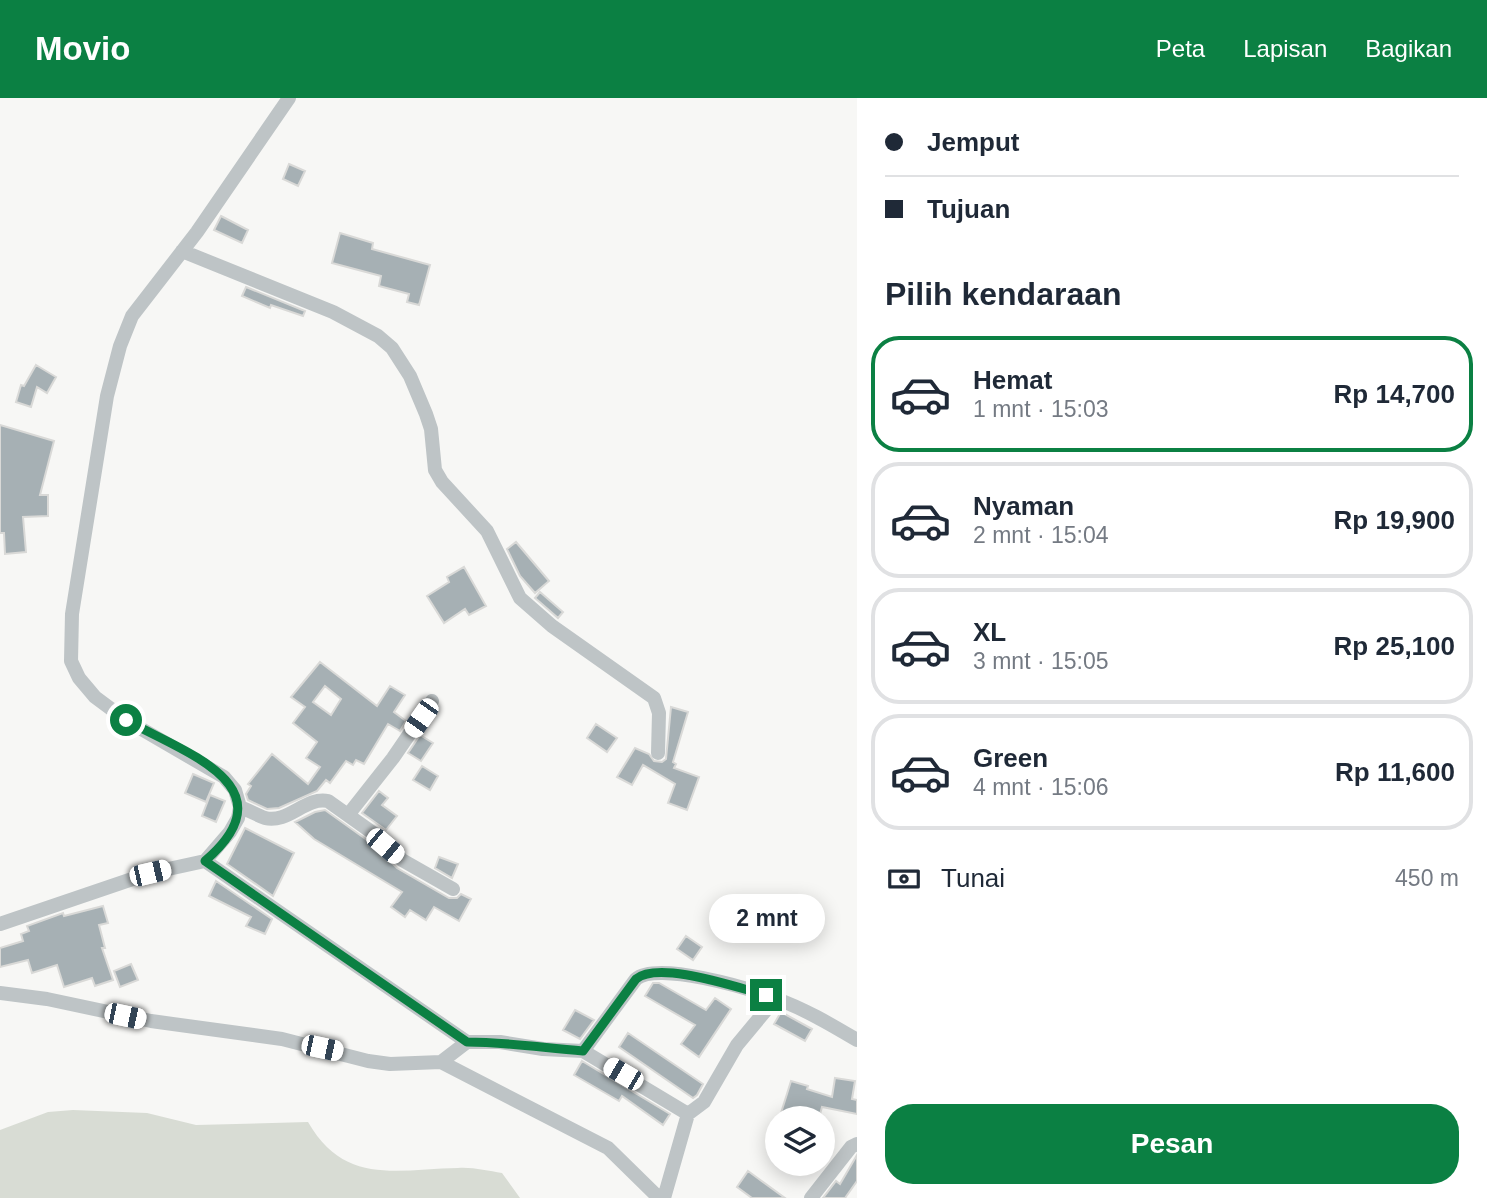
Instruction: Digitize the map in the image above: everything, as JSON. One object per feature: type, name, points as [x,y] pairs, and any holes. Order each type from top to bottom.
[{"type":"street","points":[[0,924],[150,873],[205,861],[230,832],[238,818],[240,807],[235,790],[224,777],[126,720],[95,697],[79,678],[71,661],[74,600],[107,396],[120,346],[132,316],[182,251],[289,98]]},
{"type":"street","points":[[182,251],[333,312],[378,336],[392,348],[420,396],[431,429],[433,460],[442,482],[487,531],[525,604],[654,698],[659,713],[658,753]]},
{"type":"street","points":[[348,815],[393,758],[432,701]]},
{"type":"street","points":[[240,807],[266,818],[278,818],[324,800],[334,804],[380,838],[402,860],[453,889]]},
{"type":"street","points":[[205,861],[467,1042],[500,1042],[543,1049],[583,1051],[688,1114]]},
{"type":"street","points":[[583,1051],[636,979],[646,973],[691,976],[776,998],[857,1040]]},
{"type":"street","points":[[0,993],[47,999],[151,1021],[282,1039],[368,1061],[390,1064],[441,1062],[608,1148],[659,1198]]},
{"type":"street","points":[[664,1198],[688,1114],[704,1102],[737,1045],[776,998]]},
{"type":"street","points":[[441,1062],[467,1042]]},
{"type":"street","points":[[810,1198],[851,1147],[857,1144]]},
{"type":"shaded area","points":[[73,1110],[147,1113],[196,1125],[308,1122],[338,1156],[356,1165],[393,1171],[464,1168],[502,1173],[520,1198],[0,1198],[0,1130],[48,1112]]},
{"type":"building","points":[[289,164],[305,171],[298,186],[283,179]]},
{"type":"building","points":[[221,216],[248,230],[242,243],[214,230]]},
{"type":"building","points":[[340,233],[373,243],[372,249],[430,265],[419,305],[407,302],[409,294],[379,286],[381,276],[332,263]]},
{"type":"building","points":[[246,287],[305,311],[303,316],[271,305],[270,308],[242,296]]},
{"type":"building","points":[[36,365],[56,377],[47,393],[37,387],[31,407],[16,402],[21,385],[24,386]]},
{"type":"building","points":[[0,425],[54,441],[40,495],[48,495],[48,516],[23,517],[26,552],[5,554],[4,533],[0,533]]},
{"type":"building","points":[[516,542],[549,581],[535,593],[520,576],[507,549]]},
{"type":"building","points":[[464,567],[486,606],[469,615],[465,609],[444,623],[427,596],[449,582],[447,577]]},
{"type":"building","points":[[540,592],[563,612],[558,618],[535,598]]},
{"type":"building","points":[[320,662],[377,706],[390,686],[405,695],[394,712],[406,721],[400,731],[388,724],[364,764],[356,760],[353,765],[346,761],[330,783],[326,780],[317,791],[279,808],[267,809],[248,800],[246,794],[251,786],[248,784],[272,754],[308,784],[320,767],[306,758],[317,742],[293,723],[305,707],[291,697]],"holes":[[[325,686],[341,699],[331,715],[313,702]]]},
{"type":"building","points":[[671,707],[688,712],[673,762],[676,764],[674,768],[699,777],[687,810],[668,803],[675,784],[643,765],[632,785],[617,777],[635,748],[649,754],[654,761],[662,762],[666,759]]},
{"type":"building","points":[[596,724],[617,738],[607,752],[587,738]]},
{"type":"building","points":[[420,735],[433,743],[421,761],[408,753]]},
{"type":"building","points":[[422,766],[438,776],[430,790],[413,780]]},
{"type":"building","points":[[193,774],[214,783],[206,802],[185,793]]},
{"type":"building","points":[[379,791],[388,798],[382,805],[397,816],[386,830],[362,813]]},
{"type":"building","points":[[210,795],[225,801],[216,822],[202,816]]},
{"type":"building","points":[[325,810],[374,845],[397,868],[449,898],[457,898],[461,894],[471,899],[459,921],[434,907],[426,920],[410,910],[405,917],[391,907],[402,892],[314,839],[295,822]]},
{"type":"building","points":[[245,828],[294,853],[273,896],[227,864]]},
{"type":"building","points":[[439,857],[458,864],[452,878],[435,868]]},
{"type":"building","points":[[216,881],[272,919],[265,934],[246,926],[251,917],[209,896]]},
{"type":"building","points":[[103,906],[108,923],[99,925],[105,948],[102,948],[113,980],[95,986],[92,978],[64,987],[57,965],[32,973],[28,960],[0,967],[0,948],[23,941],[21,934],[29,931],[27,926],[63,913],[64,916]]},
{"type":"building","points":[[686,936],[702,947],[693,960],[677,949]]},
{"type":"building","points":[[131,964],[138,980],[120,987],[114,971]]},
{"type":"building","points":[[653,983],[659,983],[706,1010],[715,998],[731,1009],[699,1057],[681,1044],[695,1025],[645,996]]},
{"type":"building","points":[[575,1010],[594,1020],[580,1039],[563,1030]]},
{"type":"building","points":[[781,1012],[812,1029],[805,1041],[774,1024]]},
{"type":"building","points":[[628,1033],[703,1084],[697,1095],[693,1098],[619,1047]]},
{"type":"building","points":[[582,1061],[670,1114],[663,1125],[622,1096],[619,1101],[574,1075]]},
{"type":"building","points":[[835,1078],[855,1081],[852,1099],[857,1100],[857,1114],[835,1110],[835,1106],[783,1106],[791,1081],[832,1097]]},
{"type":"building","points":[[857,1155],[857,1181],[845,1198],[823,1198],[836,1181],[840,1184]]},
{"type":"building","points":[[748,1171],[785,1198],[752,1198],[737,1187]]},
{"type":"route","points":[[126,720],[197,759],[224,777],[235,790],[240,807],[238,818],[230,832],[205,861],[467,1042],[500,1042],[543,1049],[583,1051],[636,979],[646,973],[691,976],[766,995]]}]
